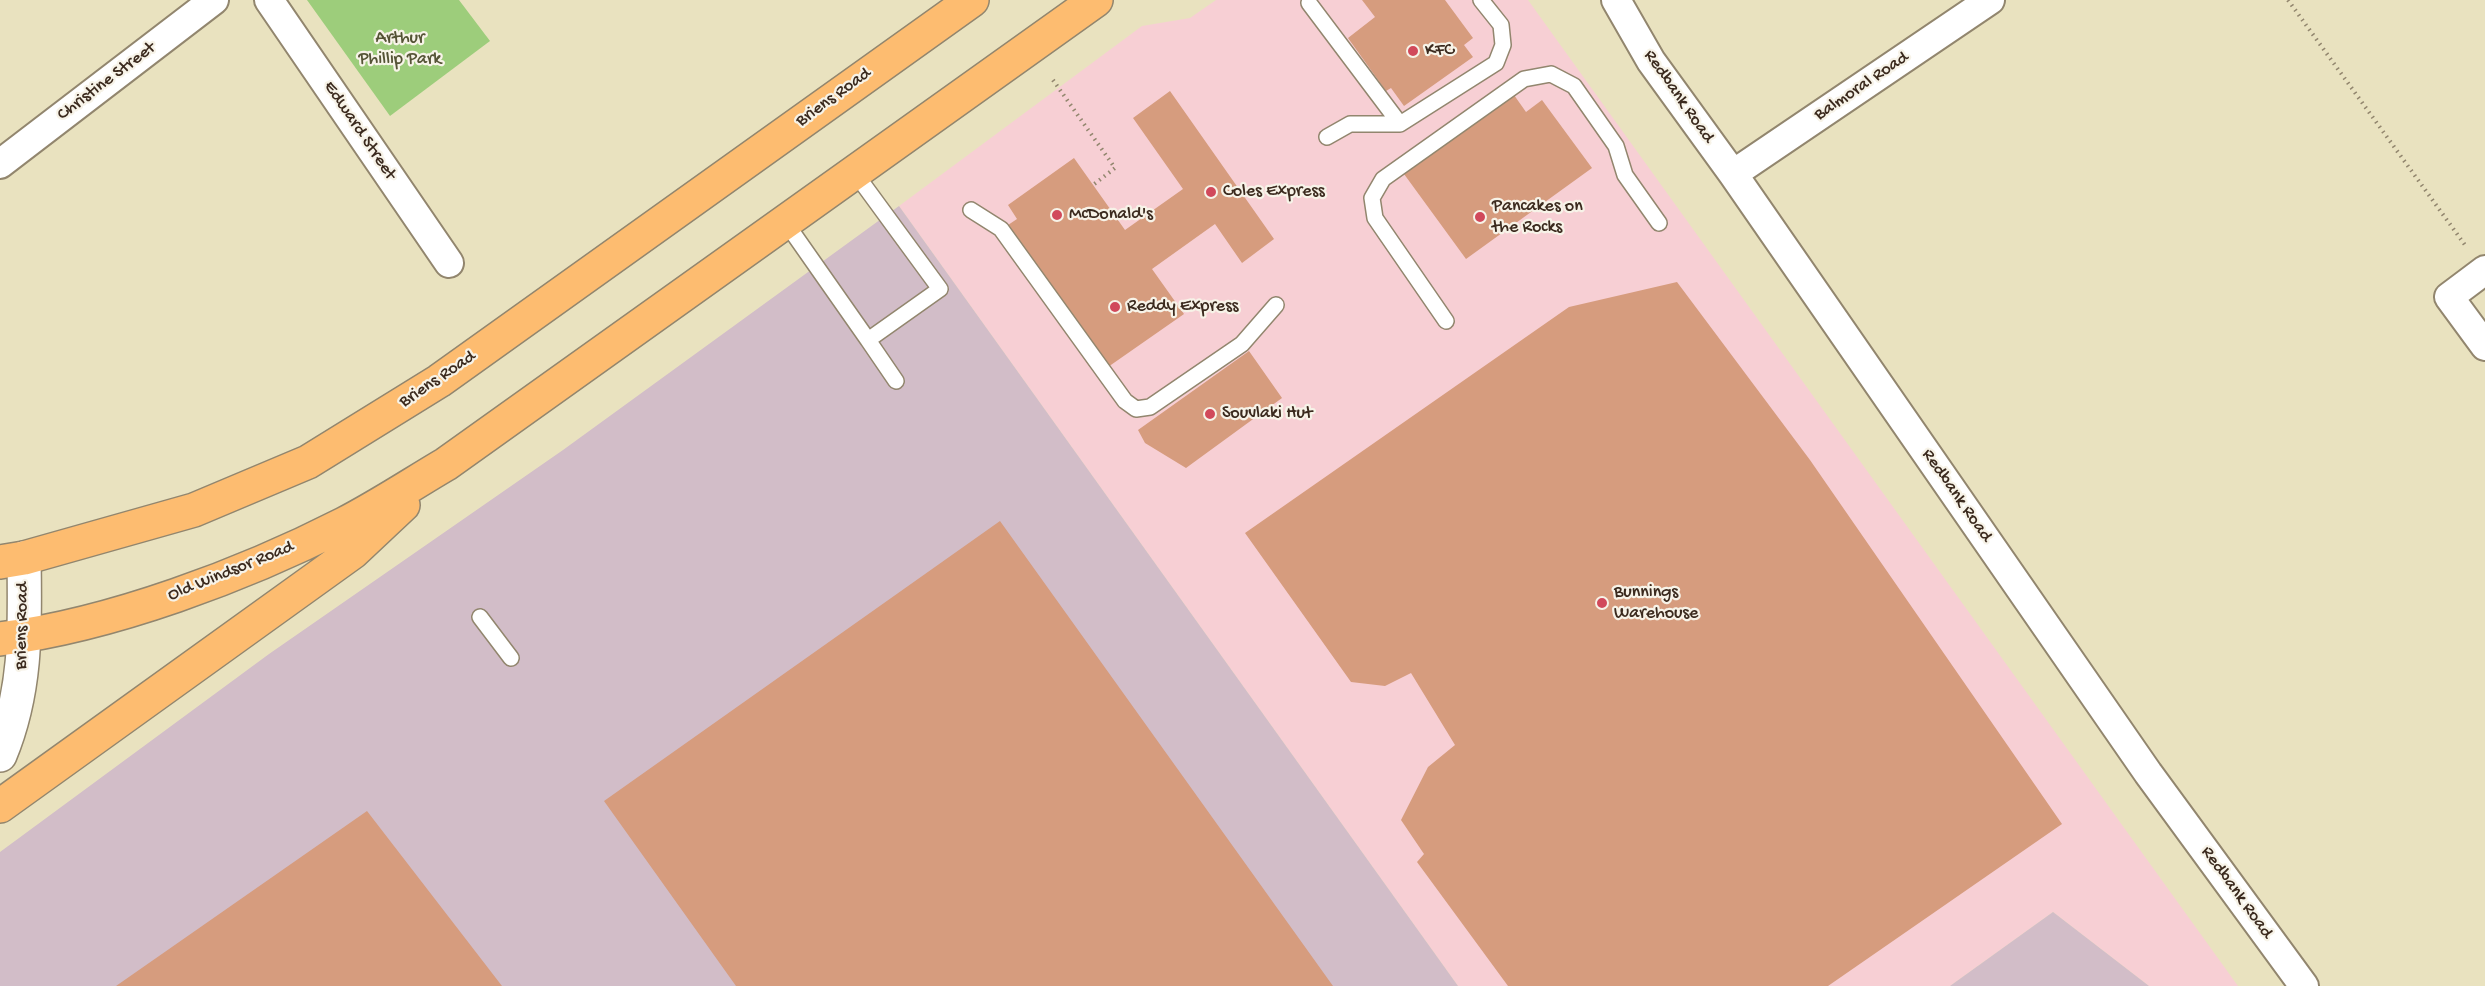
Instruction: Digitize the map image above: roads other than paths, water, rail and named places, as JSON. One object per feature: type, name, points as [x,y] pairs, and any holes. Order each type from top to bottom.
[{"type":"highway","name":"Briens Road","points":[[12,560],[194,510],[308,462],[439,381],[972,0]]},
{"type":"highway","points":[[0,806],[353,552],[446,465],[1096,0]]},
{"type":"highway","name":"Old Windsor Road","points":[[12,637],[148,605],[264,560],[344,524],[446,465]]},
{"type":"street","name":"Christine Street","points":[[0,164],[214,0]]},
{"type":"street","name":"Edward Street","points":[[269,0],[449,263]]},
{"type":"street","name":"Redbank Road","points":[[1616,0],[1651,61],[1733,174],[2148,773],[2304,986]]},
{"type":"street","name":"Balmoral Road","points":[[1733,174],[1990,0]]},
{"type":"street","points":[[2484,270],[2449,297],[2485,346]]},
{"type":"street","name":"Briens Road","points":[[0,755],[18,704],[12,637],[12,560]]},
{"type":"lane","points":[[1327,137],[1350,124],[1400,124],[1496,63],[1503,45],[1501,25],[1481,0]]},
{"type":"lane","points":[[1309,3],[1400,124]]},
{"type":"lane","points":[[1446,321],[1375,218],[1372,198],[1383,179],[1524,79],[1551,74],[1574,86],[1616,146],[1626,175],[1659,223]]},
{"type":"lane","points":[[855,173],[940,289],[868,340]]},
{"type":"lane","points":[[971,210],[1001,229],[1125,401],[1136,409],[1150,407],[1242,344],[1276,305]]},
{"type":"lane","points":[[786,223],[896,381]]},
{"type":"lane","points":[[480,617],[512,658]]},
{"type":"place","name":"KFC","points":[[1413,51]]},
{"type":"place","name":"Coles Express","points":[[1211,192]]},
{"type":"place","name":"McDonald's","points":[[1057,215]]},
{"type":"place","name":"Pancakes on the Rocks","points":[[1480,217]]},
{"type":"place","name":"Reddy Express","points":[[1115,307]]},
{"type":"place","name":"Souvlaki Hut","points":[[1210,414]]},
{"type":"place","name":"Bunnings Warehouse","points":[[1602,603]]},
{"type":"park label","name":"Arthur Phillip Park","points":[[400,49]]}]
